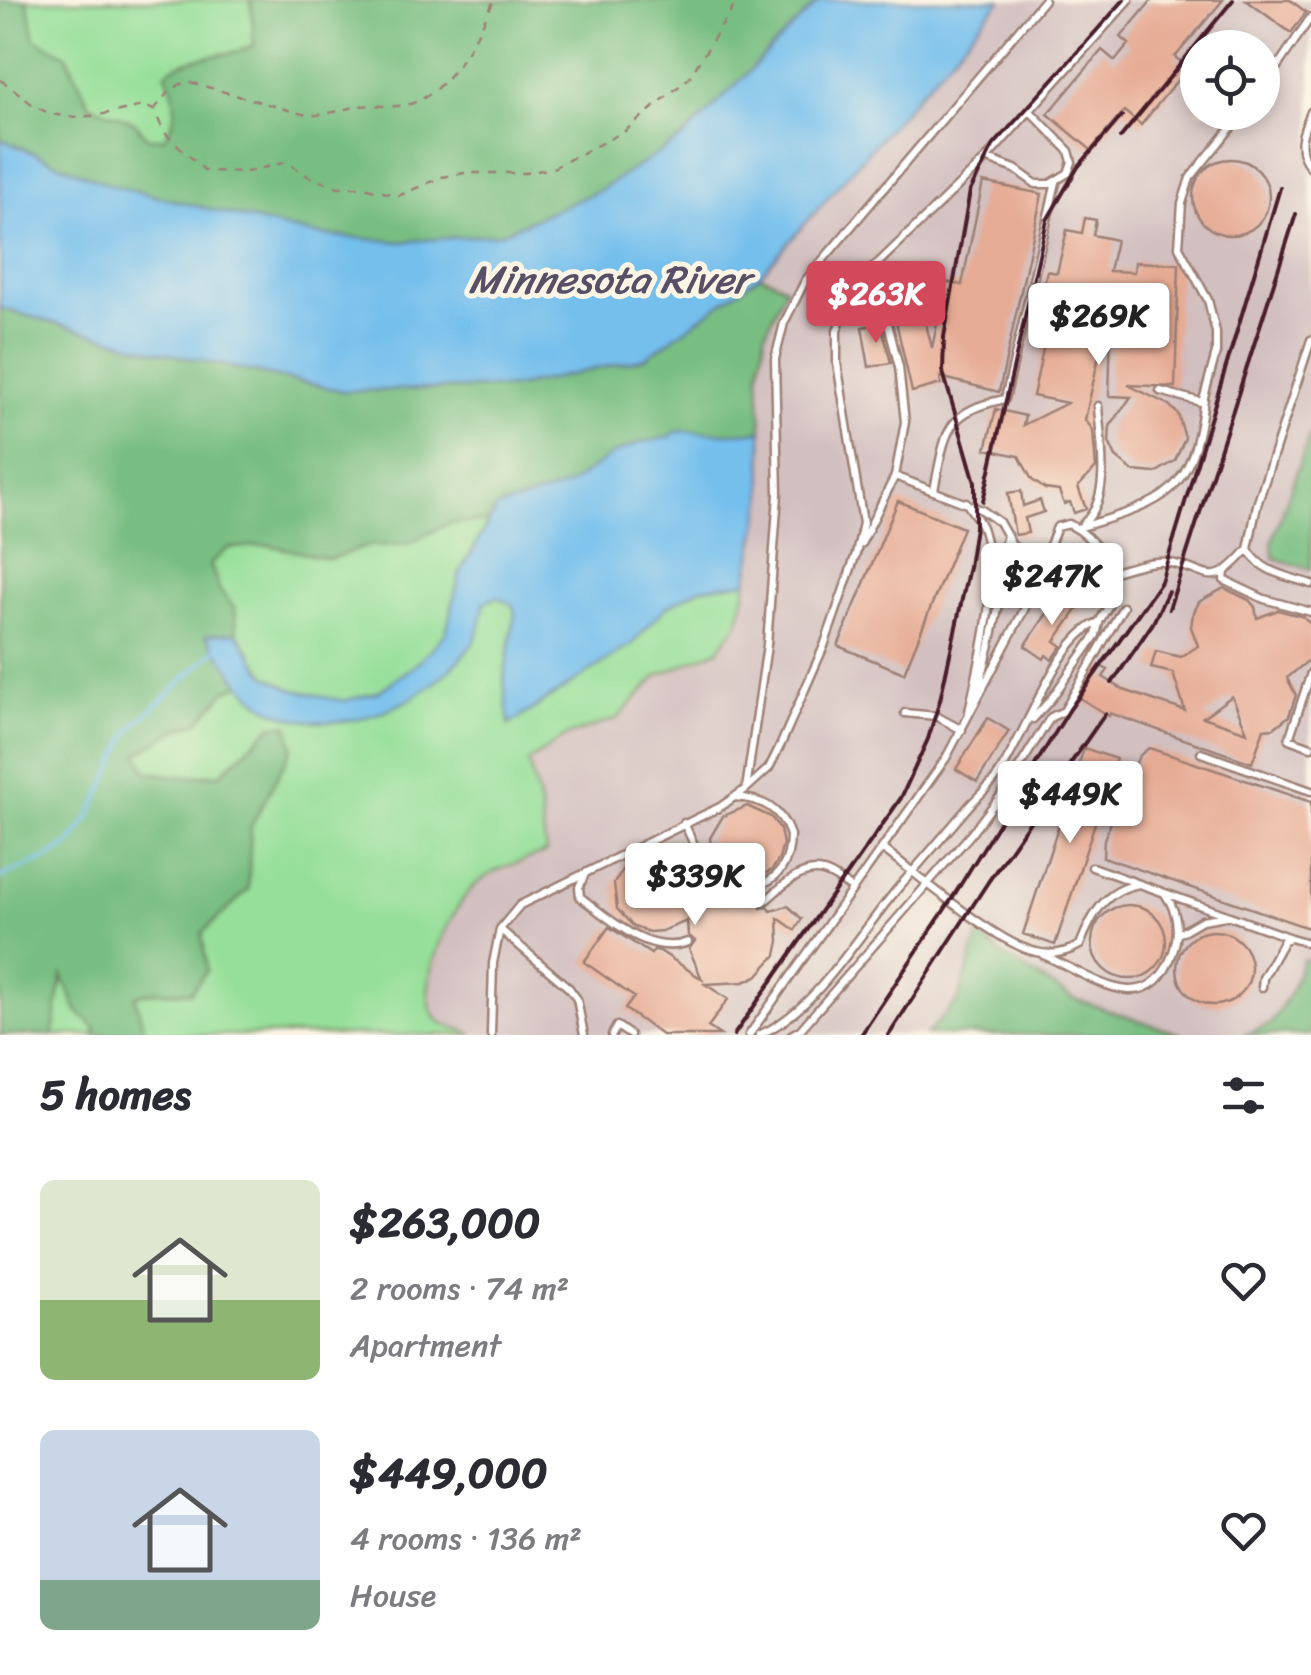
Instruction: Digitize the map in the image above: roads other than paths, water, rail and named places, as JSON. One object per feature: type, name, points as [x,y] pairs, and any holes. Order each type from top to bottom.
[{"type":"lane","points":[[746,789],[767,645],[778,494],[775,359],[784,324],[804,282],[1044,0]]},
{"type":"lane","points":[[856,554],[862,523],[840,380],[837,331],[853,294],[878,263],[1031,112],[1129,0]]},
{"type":"lane","points":[[1280,63],[1311,17]]},
{"type":"lane","points":[[987,158],[1015,169],[1036,184],[1056,182],[1068,173],[1072,162],[1069,150],[1031,112]]},
{"type":"lane","points":[[1311,112],[1300,142],[1304,160],[1311,168]]},
{"type":"lane","points":[[1078,528],[1149,503],[1182,481],[1194,450],[1216,353],[1216,332],[1208,300],[1179,246],[1182,204],[1190,178],[1229,130]]},
{"type":"lane","points":[[934,490],[947,432],[964,410],[1005,399],[1056,182]]},
{"type":"lane","points":[[491,1035],[493,963],[500,929],[520,905],[734,797],[769,768],[782,744],[824,646],[856,554],[895,476],[905,422],[904,403],[887,320],[874,287],[878,263]]},
{"type":"lane","points":[[853,294],[863,285],[874,287]]},
{"type":"lane","points":[[1110,573],[1163,561],[1203,576],[1225,572],[1248,549],[1257,504],[1311,340]]},
{"type":"lane","points":[[1160,391],[1201,402],[1204,397]]},
{"type":"lane","points":[[1078,528],[1090,518],[1102,478],[1098,406]]},
{"type":"lane","points":[[895,476],[966,502],[999,522],[1012,545],[1040,565]]},
{"type":"lane","points":[[966,502],[982,528],[989,564],[984,636],[968,718]]},
{"type":"lane","points":[[748,1035],[946,758],[1026,606],[1058,527],[1070,524],[1096,542],[1110,573],[1112,598],[1096,635],[1051,699],[1028,723]]},
{"type":"lane","points":[[973,709],[996,622],[1006,535]]},
{"type":"lane","points":[[1248,549],[1260,565],[1311,584]]},
{"type":"lane","points":[[1225,572],[1224,580],[1247,592],[1311,612]]},
{"type":"lane","points":[[790,1035],[800,1030],[1005,790],[1045,726],[1064,710],[1124,607]]},
{"type":"lane","points":[[759,1035],[783,1024],[805,1001],[995,779],[1028,723],[1039,694],[1085,627],[1099,622]]},
{"type":"lane","points":[[1311,673],[1290,739],[1311,746]]},
{"type":"lane","points":[[905,713],[936,716],[962,730]]},
{"type":"lane","points":[[1202,754],[1311,791]]},
{"type":"lane","points":[[734,797],[750,798],[773,808],[790,835],[785,867],[770,881],[752,887]]},
{"type":"lane","points":[[684,823],[717,894]]},
{"type":"lane","points":[[882,848],[1006,940],[1106,987],[1130,989],[1158,980],[1167,968],[1178,935],[1172,904],[1165,894]]},
{"type":"lane","points":[[1092,868],[1311,944]]},
{"type":"lane","points":[[764,902],[790,880],[810,872],[822,871],[853,889]]},
{"type":"lane","points":[[586,872],[578,887],[580,897],[633,936],[674,948],[688,942]]},
{"type":"lane","points":[[1036,952],[1056,954],[1080,945],[1094,912],[1112,893],[1139,884]]},
{"type":"lane","points":[[1178,935],[1202,920],[1228,916]]},
{"type":"lane","points":[[500,929],[569,988],[577,999],[584,1035]]},
{"type":"lane","points":[[1262,987],[1284,940],[1291,938]]},
{"type":"lane","points":[[612,1035],[617,1026],[630,1035]]},
{"type":"water","name":"Minnesota River","points":[[820,0],[1001,0],[760,275],[645,358],[515,387],[344,391],[156,351],[0,308],[0,139],[107,184],[310,234],[401,242],[499,234],[599,191],[684,137]]},
{"type":"water","points":[[682,431],[762,431],[763,499],[747,582],[701,588],[665,608],[633,643],[509,725],[504,680],[515,613],[513,605],[497,597],[485,602],[474,641],[453,667],[407,700],[354,720],[299,719],[272,710],[244,687],[206,635],[237,633],[265,675],[294,690],[344,701],[378,692],[418,663],[446,633],[460,573],[497,508],[567,486],[613,454]]},
{"type":"waterway","points":[[0,877],[69,845],[90,816],[131,729],[216,649]]},
{"type":"railway","points":[[845,878],[901,798],[928,739],[969,567],[975,527],[975,482],[943,372],[944,337],[970,191],[993,146],[1124,0]]},
{"type":"railway","points":[[1120,138],[1233,0]]},
{"type":"railway","points":[[983,501],[1047,220],[1078,167],[1122,116]]},
{"type":"railway","points":[[861,1035],[1070,709],[1161,582],[1280,188]]},
{"type":"railway","points":[[1169,609],[1296,214]]},
{"type":"railway","points":[[1112,683],[1153,623],[1168,591]]},
{"type":"railway","points":[[889,1035],[988,882],[1105,714]]},
{"type":"railway","points":[[734,1035],[850,869]]}]
